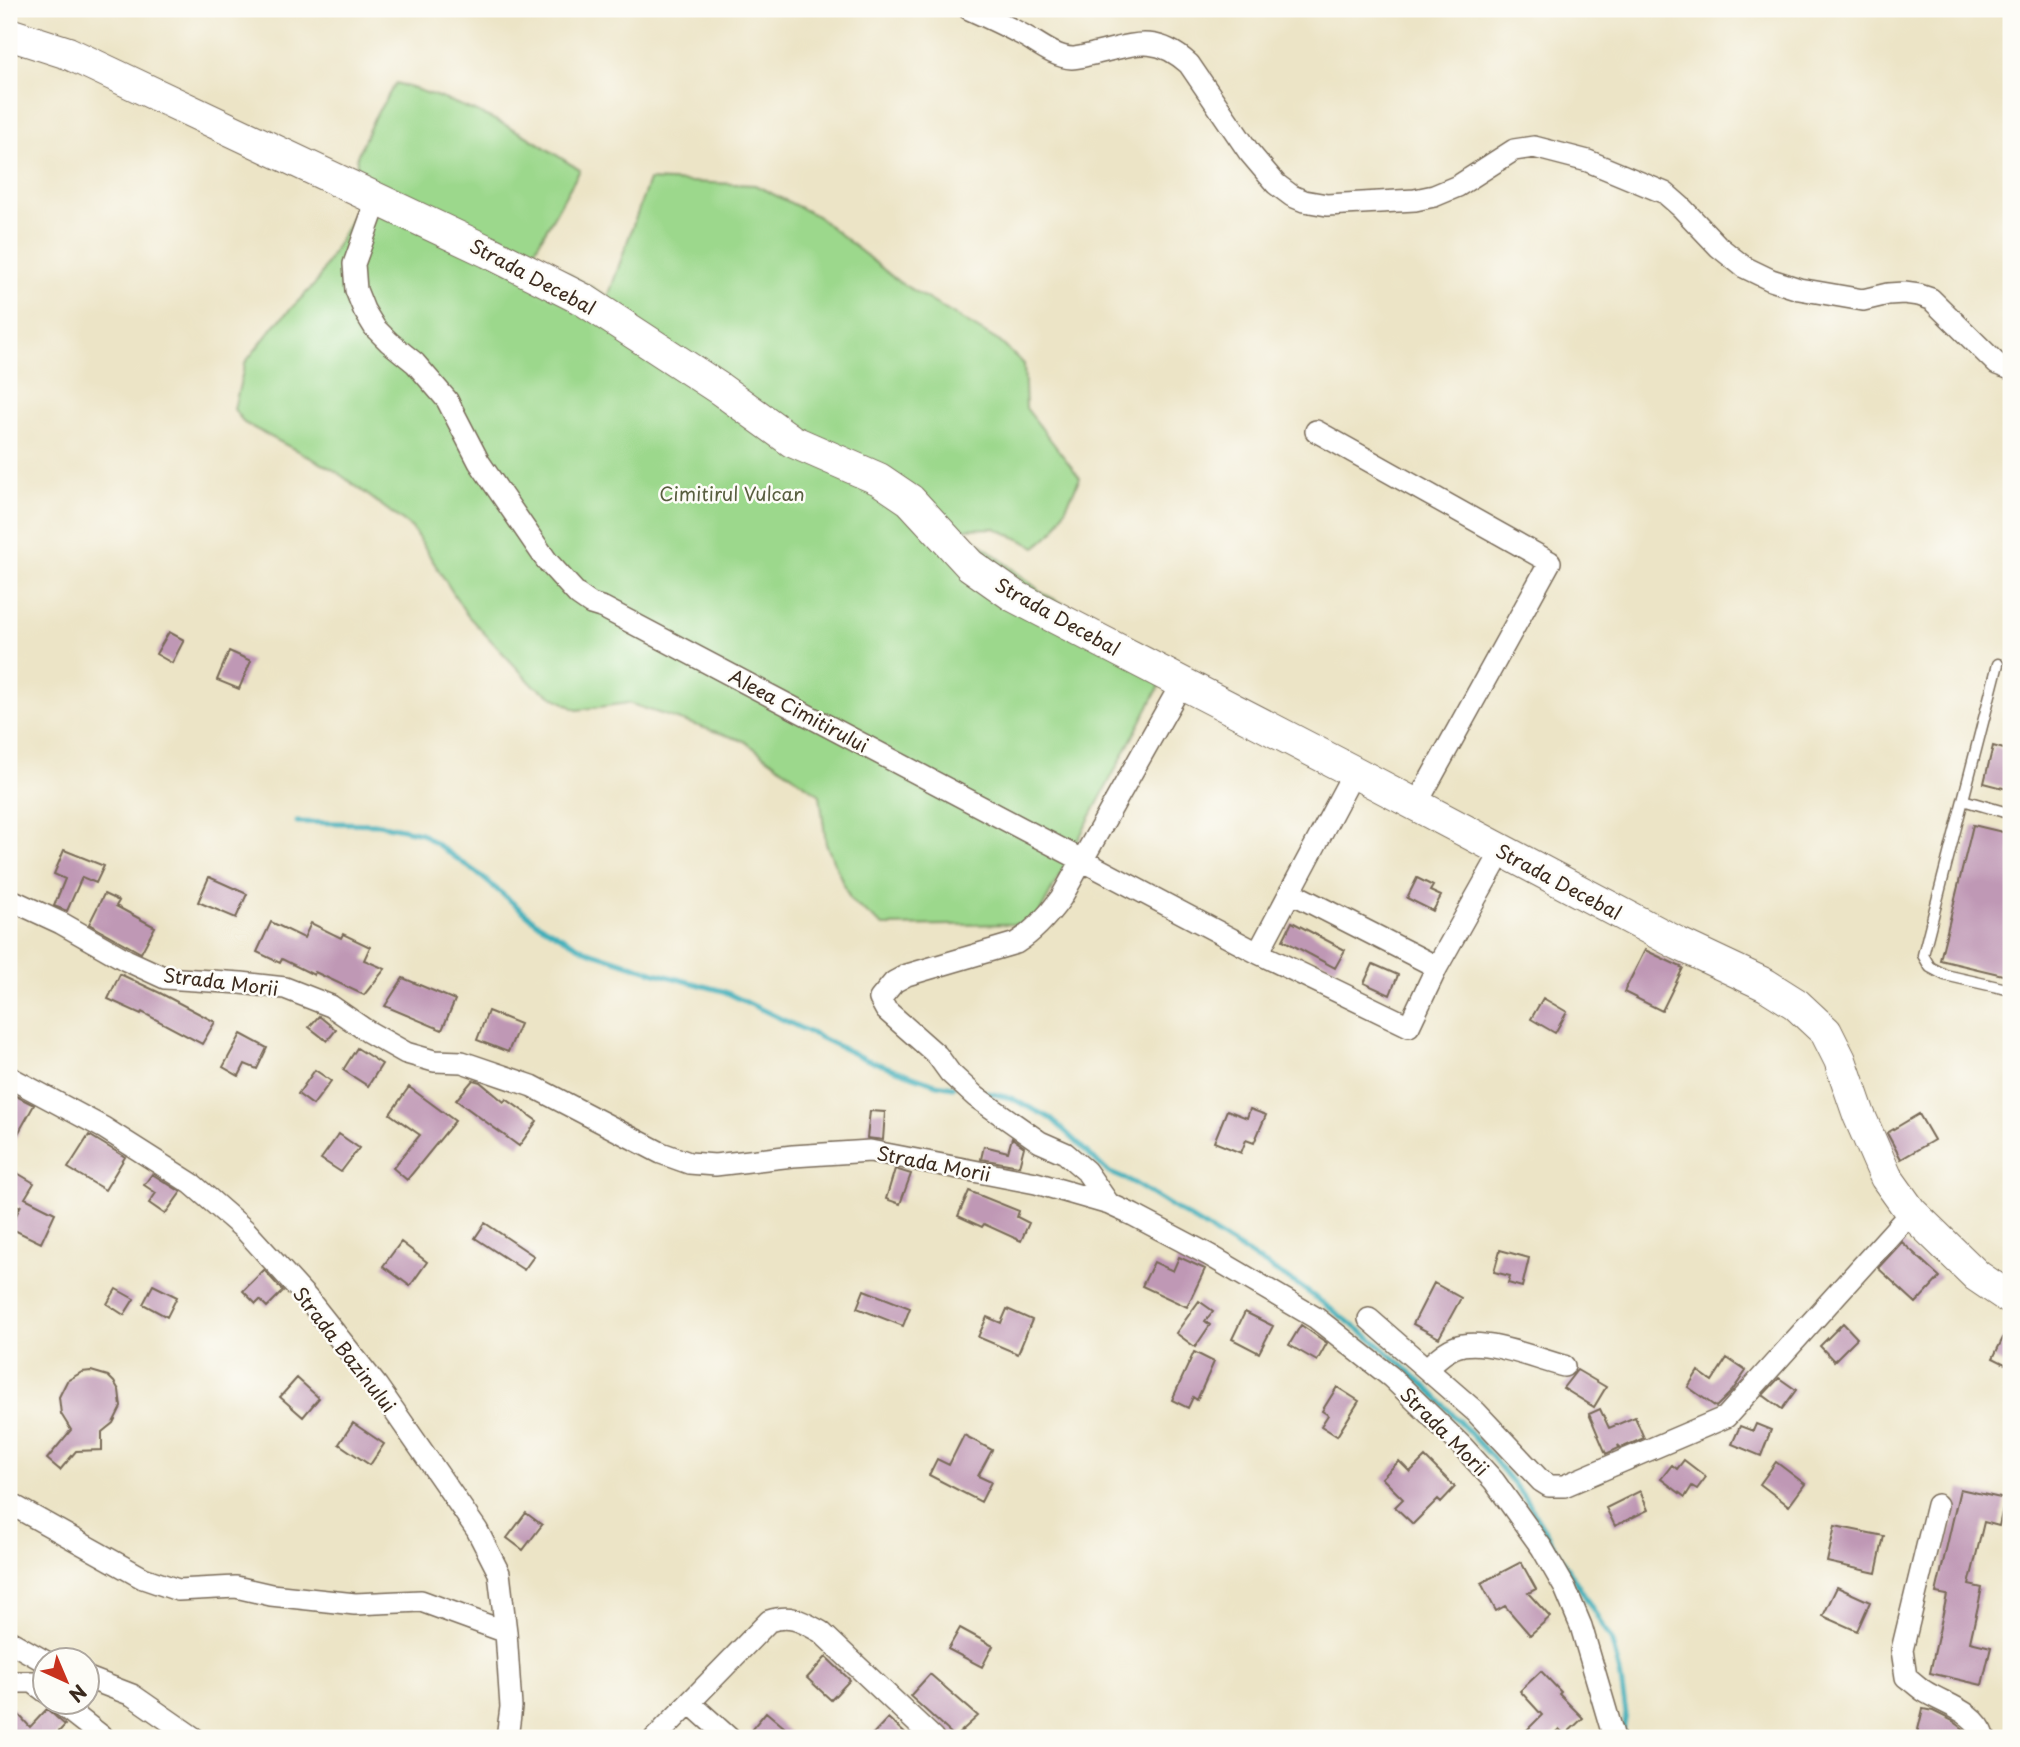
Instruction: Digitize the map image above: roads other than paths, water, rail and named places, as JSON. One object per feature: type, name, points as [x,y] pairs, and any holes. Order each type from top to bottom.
[{"type":"street","points":[[970,9],[1052,52],[1073,58],[1149,44],[1177,53],[1189,64],[1249,152],[1276,184],[1304,201],[1327,205],[1415,200],[1434,196],[1458,186],[1514,150],[1534,147],[1588,162],[1665,193],[1735,261],[1771,280],[1799,289],[1863,300],[1903,293],[1931,299],[1997,364],[2011,369]]},
{"type":"street","name":"Strada Decebal","points":[[9,34],[68,53],[489,252],[584,300],[792,441],[879,479],[910,500],[970,565],[1014,596],[1679,944],[1766,985],[1796,1004],[1826,1032],[1840,1060],[1858,1115],[1886,1177],[1911,1212],[1977,1276],[2011,1299]]},
{"type":"street","name":"Aleea Cimitirului","points":[[377,200],[354,264],[356,290],[364,310],[375,328],[415,363],[447,400],[479,462],[547,561],[567,585],[591,604],[604,608],[1258,953],[1409,1026],[1437,967]]},
{"type":"street","points":[[1317,431],[1550,562],[1416,805]]},
{"type":"street","points":[[1109,1204],[1086,1171],[1065,1153],[1040,1142],[976,1097],[950,1073],[937,1055],[886,1010],[880,999],[894,982],[907,975],[1016,943],[1030,934],[1050,913],[1182,683]]},
{"type":"street","points":[[1258,953],[1354,772]]},
{"type":"street","points":[[1290,892],[1437,967],[1502,851]]},
{"type":"street","name":"Strada Morii","points":[[9,899],[165,978],[285,988],[331,1006],[406,1053],[434,1061],[462,1062],[532,1086],[661,1153],[690,1163],[715,1165],[870,1151],[1036,1183],[1109,1204],[1209,1255],[1316,1318],[1391,1377],[1463,1447],[1507,1472],[1581,1626],[1614,1738]]},
{"type":"street","name":"Strada Bazinului","points":[[9,1077],[104,1128],[192,1184],[245,1230],[308,1299],[377,1386],[477,1530],[499,1573],[511,1707],[507,1738]]},
{"type":"street","points":[[1369,1320],[1476,1412],[1507,1472],[1541,1481],[1549,1486],[1564,1486],[1727,1417],[1911,1212]]},
{"type":"street","points":[[1427,1368],[1450,1350],[1462,1345],[1501,1348],[1564,1366]]},
{"type":"street","points":[[9,1503],[143,1578],[178,1590],[236,1587],[271,1595],[355,1604],[421,1601],[506,1632]]},
{"type":"street","points":[[1937,1505],[1902,1650],[1906,1676],[1978,1723],[1985,1738]]},
{"type":"street","points":[[654,1738],[769,1622],[784,1616],[802,1621],[821,1632],[933,1738]]},
{"type":"street","points":[[9,1641],[32,1655]]},
{"type":"street","points":[[9,1682],[32,1686]]},
{"type":"street","points":[[102,1683],[132,1695],[194,1738]]},
{"type":"street","points":[[690,1703],[729,1738]]},
{"type":"street","points":[[76,1716],[104,1738]]},
{"type":"lane","points":[[1998,664],[1923,955],[1930,967],[1945,975],[2011,990]]},
{"type":"lane","points":[[1963,800],[2011,814]]},
{"type":"waterway","points":[[297,822],[378,824],[421,833],[477,873],[536,922],[585,950],[655,973],[723,991],[865,1059],[936,1084],[953,1087]]},
{"type":"waterway","points":[[980,1091],[1011,1098],[1052,1119],[1108,1172],[1132,1182],[1300,1286],[1377,1343],[1429,1389],[1492,1457],[1525,1498],[1611,1639],[1620,1673],[1626,1714],[1622,1738]]},
{"type":"park label","name":"Cimitirul Vulcan","points":[[732,493]]}]
